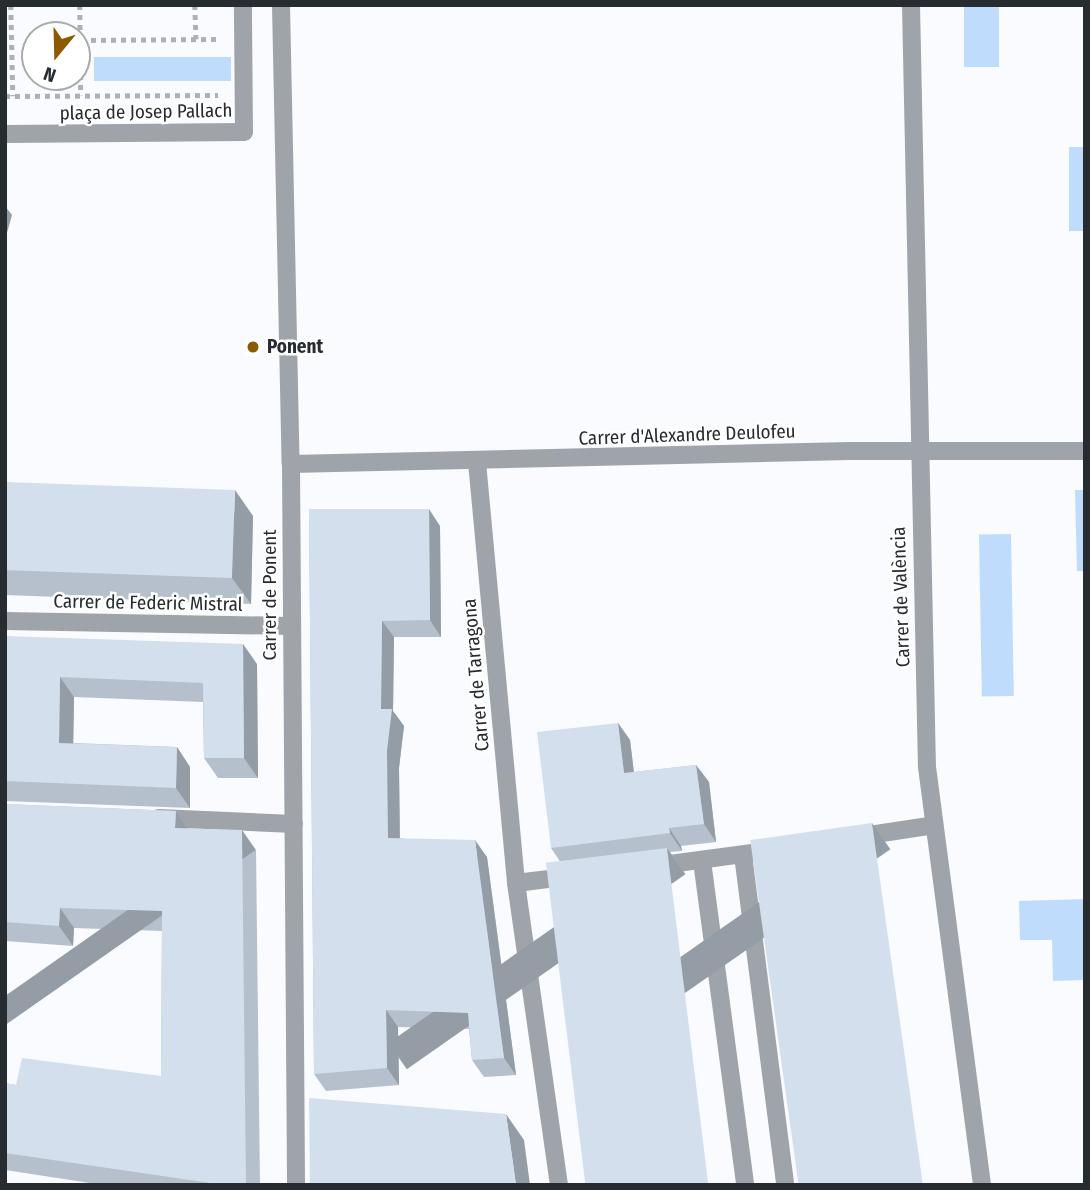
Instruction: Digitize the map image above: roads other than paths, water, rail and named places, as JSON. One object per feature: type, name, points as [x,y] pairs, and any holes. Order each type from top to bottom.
[{"type":"street","name":"plaça de Josep Pallach","points":[[5,134],[244,132],[243,5]]},
{"type":"street","name":"Carrer de Ponent","points":[[281,5],[291,464],[290,626],[296,1185]]},
{"type":"street","name":"Carrer de València","points":[[911,5],[918,450],[927,767],[982,1185]]},
{"type":"street","name":"Carrer d'Alexandre Deulofeu","points":[[291,464],[477,462],[918,450],[1085,451]]},
{"type":"street","name":"Carrer de Tarragona","points":[[477,462],[516,883],[559,1185]]},
{"type":"street","name":"Carrer de Federic Mistral","points":[[5,621],[290,626]]},
{"type":"street","points":[[141,817],[294,824]]},
{"type":"street","points":[[833,841],[934,825]]},
{"type":"street","points":[[634,869],[794,847]]},
{"type":"street","points":[[743,855],[785,1185]]},
{"type":"street","points":[[702,860],[745,1185]]},
{"type":"street","points":[[516,883],[594,874]]},
{"type":"place","name":"Ponent","points":[[253,347]]}]
